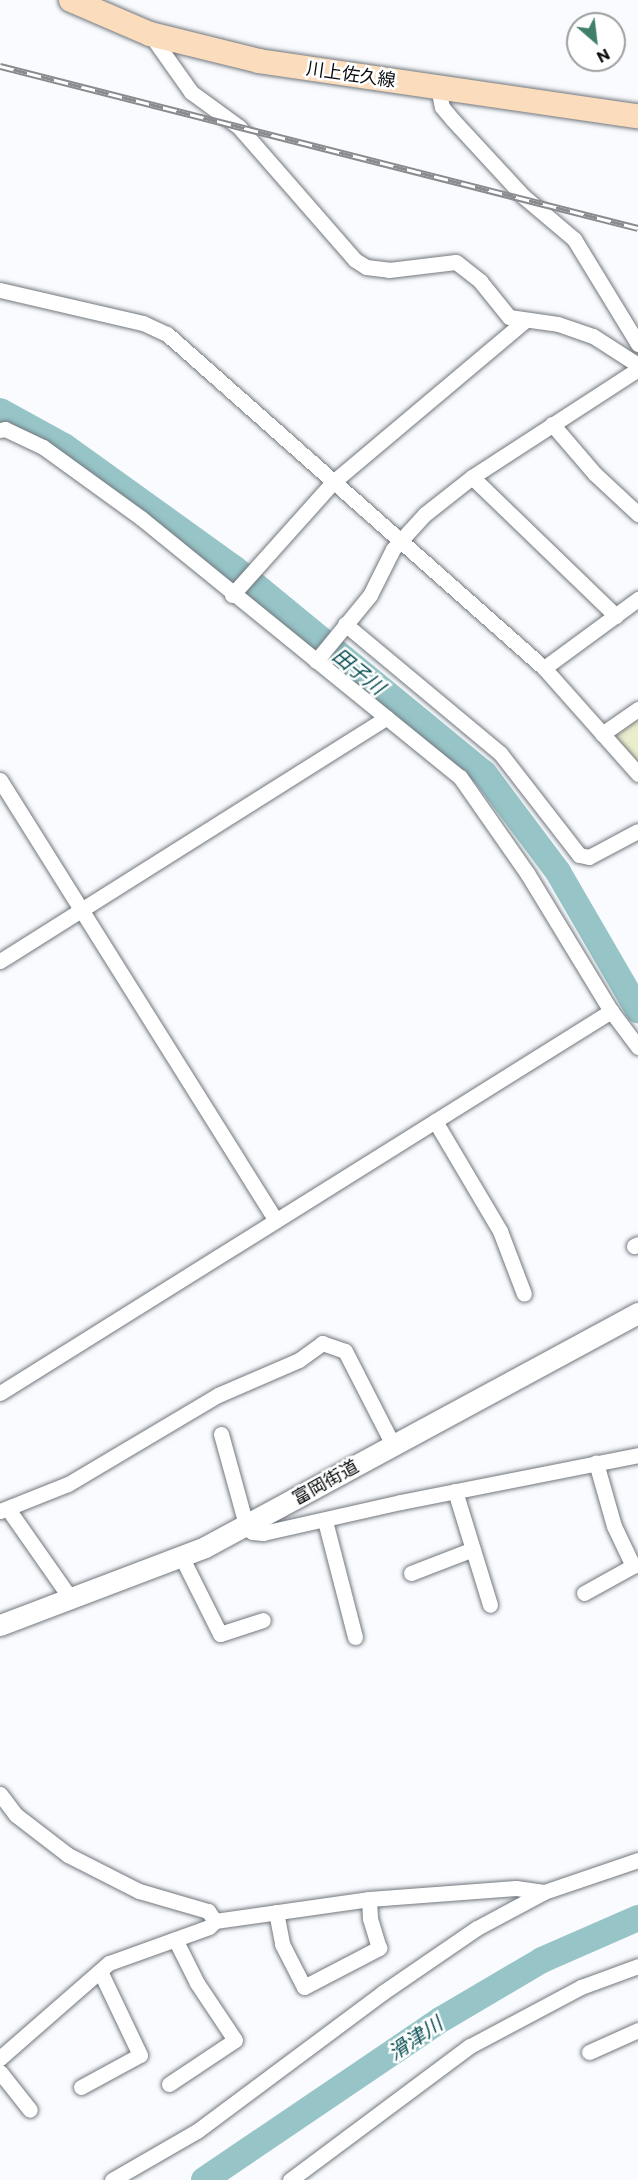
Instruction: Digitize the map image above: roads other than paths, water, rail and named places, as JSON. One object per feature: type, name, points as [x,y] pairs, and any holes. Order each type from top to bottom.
[{"type":"main road","name":"川上佐久線","points":[[81,3],[150,34],[259,61],[638,116]]},
{"type":"main road","name":"富岡街道","points":[[0,1625],[182,1558],[638,1313]]},
{"type":"street","points":[[150,34],[191,92],[239,127],[355,260],[366,267],[389,270],[456,262],[480,281],[504,313],[523,322],[558,324],[593,336],[638,365]]},
{"type":"street","points":[[438,87],[438,98],[447,113],[523,196],[574,239],[638,344]]},
{"type":"street","points":[[0,290],[143,322],[166,334],[544,668],[638,774]]},
{"type":"street","points":[[234,592],[332,483],[523,322]]},
{"type":"street","points":[[319,657],[370,595],[399,542],[425,514],[472,477],[638,369]]},
{"type":"street","points":[[552,424],[595,474],[638,514]]},
{"type":"street","points":[[0,430],[5,429],[43,447],[90,480],[319,657],[387,717],[447,765],[470,789],[527,873],[611,1011],[638,1047]]},
{"type":"street","points":[[472,477],[616,616]]},
{"type":"street","points":[[544,668],[638,599]]},
{"type":"street","points":[[341,628],[500,753],[579,855],[589,857],[638,831]]},
{"type":"street","points":[[602,734],[638,709]]},
{"type":"street","points":[[0,961],[387,717]]},
{"type":"street","points":[[0,780],[275,1219]]},
{"type":"street","points":[[0,1393],[611,1011]]},
{"type":"street","points":[[435,1121],[500,1231],[524,1293]]},
{"type":"street","points":[[71,1599],[4,1510],[68,1484],[219,1395],[299,1360],[315,1344],[322,1343],[345,1351],[393,1444]]},
{"type":"street","points":[[221,1434],[246,1525],[252,1532],[263,1533],[455,1491],[638,1455]]},
{"type":"street","points":[[584,1593],[633,1566],[614,1526],[596,1462]]},
{"type":"street","points":[[455,1491],[490,1605]]},
{"type":"street","points":[[325,1521],[355,1637]]},
{"type":"street","points":[[411,1573],[473,1549]]},
{"type":"street","points":[[182,1558],[220,1634],[263,1620]]},
{"type":"street","points":[[2,1803],[78,1860],[139,1891],[208,1911],[215,1921]]},
{"type":"street","points":[[112,2180],[197,2131],[255,2091],[433,1956],[544,1892],[638,1860]]},
{"type":"street","points":[[0,2058],[118,1958],[210,1927],[215,1921],[369,1899],[516,1888],[544,1892]]},
{"type":"street","points":[[276,1912],[282,1944],[304,1987],[379,1948],[370,1918],[369,1899]]},
{"type":"street","points":[[169,2084],[235,2040],[197,1983],[175,1939]]},
{"type":"street","points":[[290,2180],[470,2046],[581,1988],[638,1966]]},
{"type":"street","points":[[81,2087],[140,2055],[100,1971]]},
{"type":"street","points":[[589,2052],[638,2031]]},
{"type":"street","points":[[0,2072],[30,2110]]},
{"type":"waterway","name":"田子川","points":[[0,411],[64,446],[234,568],[484,773],[558,872],[638,1010]]},
{"type":"waterway","name":"滑津川","points":[[204,2180],[442,2019],[542,1960],[638,1918]]},
{"type":"railway","points":[[0,66],[638,228]]}]
